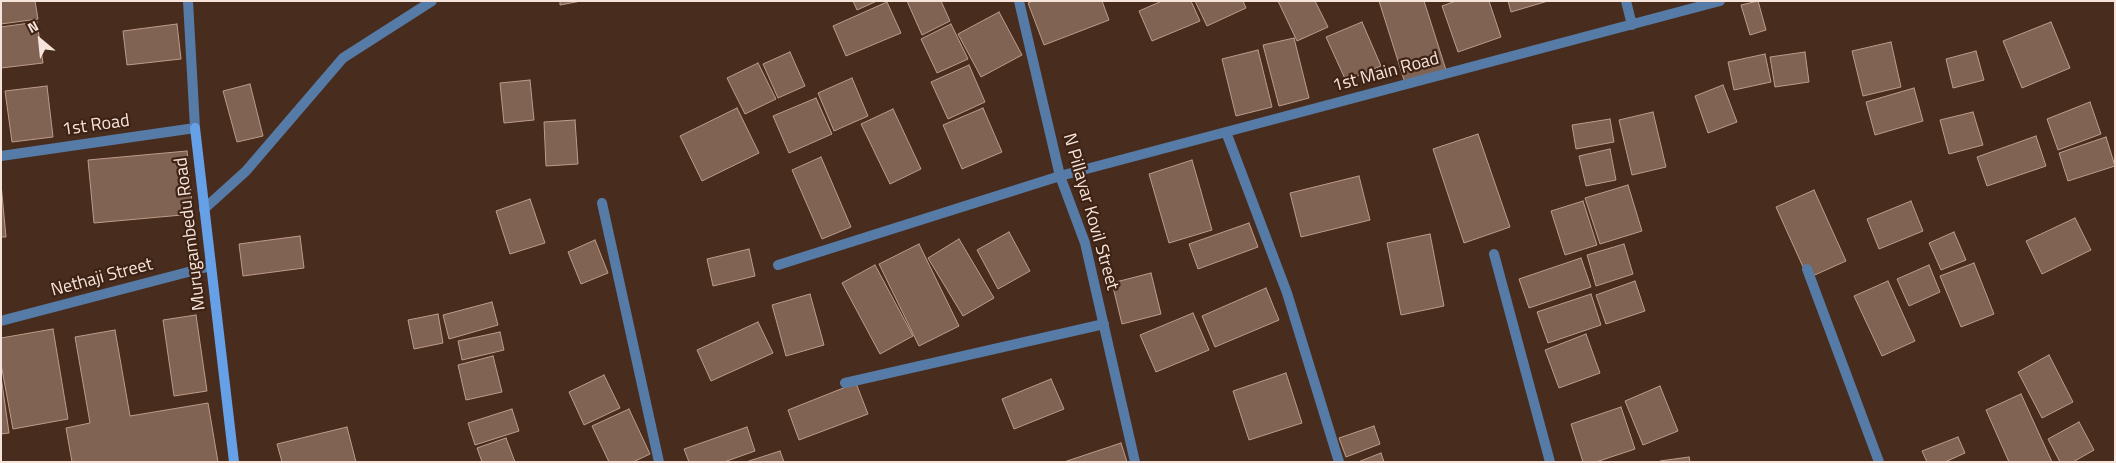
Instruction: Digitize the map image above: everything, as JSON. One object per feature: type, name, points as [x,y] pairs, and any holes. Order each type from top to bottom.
[{"type":"street","name":"Murugambedu Road","points":[[188,1],[195,128],[234,462]]},
{"type":"street","points":[[204,209],[246,171],[343,58],[432,1]]},
{"type":"street","name":"N Pillayar Kovil Street","points":[[1019,1],[1060,176],[1085,243],[1135,462]]},
{"type":"street","points":[[1626,1],[1632,25]]},
{"type":"street","name":"1st Main Road","points":[[778,265],[1060,176],[1720,1]]},
{"type":"street","name":"1st Road","points":[[1,156],[195,128]]},
{"type":"street","points":[[1226,132],[1287,293],[1339,462]]},
{"type":"street","points":[[602,203],[659,462]]},
{"type":"street","points":[[1494,254],[1550,462]]},
{"type":"street","name":"Nethaji Street","points":[[1,321],[211,266]]},
{"type":"street","points":[[1807,269],[1879,462]]},
{"type":"street","points":[[845,383],[1104,324]]},
{"type":"building","points":[[1,1],[35,1],[38,19],[1,24]]},
{"type":"building","points":[[560,1],[581,1],[560,5]]},
{"type":"building","points":[[853,1],[877,1],[857,10]]},
{"type":"building","points":[[907,1],[941,1],[950,21],[922,35]]},
{"type":"building","points":[[1033,1],[1102,1],[1109,20],[1044,45],[1028,3]]},
{"type":"building","points":[[1162,1],[1191,1],[1200,21],[1152,41],[1139,11]]},
{"type":"building","points":[[1195,1],[1243,1],[1246,8],[1207,26]]},
{"type":"building","points":[[1278,1],[1315,1],[1328,27],[1297,41]]},
{"type":"building","points":[[1379,1],[1424,1],[1446,70],[1405,83]]},
{"type":"building","points":[[1456,1],[1489,1],[1501,37],[1458,52],[1442,6]]},
{"type":"building","points":[[1508,1],[1548,1],[1511,12]]},
{"type":"building","points":[[1758,1],[1766,30],[1750,35],[1741,5]]},
{"type":"building","points":[[887,2],[901,33],[846,56],[833,26]]},
{"type":"building","points":[[999,12],[1022,55],[981,77],[958,34]]},
{"type":"building","points":[[37,22],[43,63],[1,68],[1,27]]},
{"type":"building","points":[[1362,22],[1381,66],[1346,81],[1326,37]]},
{"type":"building","points":[[2051,22],[2070,68],[2022,88],[2003,41]]},
{"type":"building","points":[[177,24],[181,59],[127,65],[123,31]]},
{"type":"building","points":[[951,24],[968,59],[937,73],[921,39]]},
{"type":"building","points":[[1294,38],[1309,98],[1279,106],[1263,45]]},
{"type":"building","points":[[1891,42],[1901,87],[1863,96],[1852,51]]},
{"type":"building","points":[[1258,50],[1272,107],[1236,116],[1222,59]]},
{"type":"building","points":[[1976,51],[1984,80],[1953,88],[1946,59]]},
{"type":"building","points":[[790,52],[805,86],[778,98],[763,64]]},
{"type":"building","points":[[1805,52],[1809,82],[1775,87],[1770,57]]},
{"type":"building","points":[[1765,54],[1771,82],[1734,90],[1728,62]]},
{"type":"building","points":[[758,63],[776,99],[745,114],[727,78]]},
{"type":"building","points":[[969,65],[985,102],[948,119],[931,82]]},
{"type":"building","points":[[852,78],[868,116],[834,131],[818,93]]},
{"type":"building","points":[[530,80],[534,120],[504,123],[500,83]]},
{"type":"building","points":[[250,84],[263,136],[237,142],[223,91]]},
{"type":"building","points":[[1723,85],[1737,122],[1708,133],[1695,96]]},
{"type":"building","points":[[47,86],[53,137],[12,142],[5,91]]},
{"type":"building","points":[[1914,88],[1923,121],[1875,135],[1866,102]]},
{"type":"building","points":[[816,98],[832,134],[789,153],[773,116]]},
{"type":"building","points":[[2090,102],[2101,134],[2058,150],[2047,119]]},
{"type":"building","points":[[737,108],[759,153],[702,181],[680,136]]},
{"type":"building","points":[[983,108],[1002,152],[962,169],[943,125]]},
{"type":"building","points":[[893,109],[921,169],[890,184],[861,124]]},
{"type":"building","points":[[1653,112],[1666,167],[1632,175],[1619,120]]},
{"type":"building","points":[[1973,112],[1983,145],[1949,154],[1940,120]]},
{"type":"building","points":[[1610,119],[1614,142],[1576,149],[1572,125]]},
{"type":"building","points":[[575,120],[578,164],[546,166],[544,122]]},
{"type":"building","points":[[1478,134],[1510,227],[1464,243],[1433,149]]},
{"type":"building","points":[[2036,136],[2046,166],[1987,186],[1977,157]]},
{"type":"building","points":[[2106,137],[2115,166],[2068,181],[2059,153]]},
{"type":"building","points":[[1610,149],[1616,180],[1586,186],[1579,156]]},
{"type":"building","points":[[187,151],[193,214],[94,223],[88,160]]},
{"type":"building","points":[[821,157],[851,227],[822,239],[792,170]]},
{"type":"building","points":[[1192,160],[1212,230],[1169,243],[1149,174]]},
{"type":"building","points":[[1359,176],[1370,220],[1301,237],[1290,193]]},
{"type":"building","points":[[1,184],[6,237],[1,237]]},
{"type":"building","points":[[1628,185],[1642,231],[1600,244],[1585,198]]},
{"type":"building","points":[[1814,190],[1846,261],[1808,278],[1776,207]]},
{"type":"building","points":[[530,199],[545,243],[510,254],[496,211]]},
{"type":"building","points":[[1583,201],[1597,245],[1565,255],[1551,211]]},
{"type":"building","points":[[1911,201],[1923,231],[1879,249],[1867,219]]},
{"type":"building","points":[[2075,218],[2091,250],[2042,274],[2026,241]]},
{"type":"building","points":[[1249,223],[1258,247],[1198,269],[1189,244]]},
{"type":"building","points":[[1009,232],[1030,271],[998,289],[977,250]]},
{"type":"building","points":[[1954,232],[1966,260],[1941,270],[1929,243]]},
{"type":"building","points":[[1430,234],[1444,306],[1401,315],[1387,243]]},
{"type":"building","points":[[300,236],[304,268],[243,276],[239,244]]},
{"type":"building","points":[[959,239],[994,298],[963,316],[928,258]]},
{"type":"building","points":[[595,240],[608,273],[581,284],[568,252]]},
{"type":"building","points":[[919,244],[959,326],[919,346],[879,264]]},
{"type":"building","points":[[1624,244],[1633,274],[1596,286],[1587,255]]},
{"type":"building","points":[[749,249],[755,276],[713,286],[707,259]]},
{"type":"building","points":[[1581,258],[1591,287],[1529,308],[1519,279]]},
{"type":"building","points":[[1974,263],[1994,314],[1961,327],[1940,276]]},
{"type":"building","points":[[875,265],[913,336],[880,354],[842,283]]},
{"type":"building","points":[[1929,265],[1940,292],[1909,306],[1897,279]]},
{"type":"building","points":[[1151,273],[1161,314],[1122,324],[1112,283]]},
{"type":"building","points":[[1635,281],[1645,311],[1606,324],[1596,295]]},
{"type":"building","points":[[1888,281],[1915,341],[1882,356],[1854,296]]},
{"type":"building","points":[[1266,288],[1279,320],[1215,347],[1202,316]]},
{"type":"building","points":[[810,294],[824,345],[786,356],[772,305]]},
{"type":"building","points":[[1591,294],[1601,325],[1548,343],[1537,312]]},
{"type":"building","points":[[492,302],[498,325],[449,339],[443,315]]},
{"type":"building","points":[[1193,313],[1209,350],[1156,372],[1140,335]]},
{"type":"building","points":[[438,314],[443,343],[414,349],[408,320]]},
{"type":"building","points":[[196,315],[207,391],[174,396],[163,320]]},
{"type":"building","points":[[758,322],[773,353],[711,381],[697,350]]},
{"type":"building","points":[[53,329],[68,419],[13,429],[1,364],[1,338]]},
{"type":"building","points":[[115,330],[130,416],[208,403],[218,462],[72,462],[66,428],[90,423],[75,337]]},
{"type":"building","points":[[500,332],[504,350],[462,360],[458,341]]},
{"type":"building","points":[[1586,334],[1600,373],[1559,388],[1545,350]]},
{"type":"building","points":[[2049,355],[2073,402],[2042,418],[2018,372]]},
{"type":"building","points":[[493,356],[502,392],[466,400],[458,365]]},
{"type":"building","points":[[1286,373],[1302,423],[1249,440],[1233,391]]},
{"type":"building","points":[[604,375],[620,408],[584,425],[569,392]]},
{"type":"building","points":[[1,376],[9,433],[1,434]]},
{"type":"building","points":[[1051,379],[1064,409],[1014,429],[1002,399]]},
{"type":"building","points":[[856,383],[868,414],[799,440],[788,410]]},
{"type":"building","points":[[1660,386],[1678,431],[1643,445],[1625,401]]},
{"type":"building","points":[[2021,394],[2052,462],[2009,462],[1986,410]]},
{"type":"building","points":[[1621,407],[1635,449],[1596,462],[1583,462],[1571,424]]},
{"type":"building","points":[[512,409],[519,431],[475,445],[468,423]]},
{"type":"building","points":[[629,409],[650,454],[633,462],[609,462],[592,426]]},
{"type":"building","points":[[2079,422],[2094,450],[2073,462],[2060,462],[2048,439]]},
{"type":"building","points":[[1374,426],[1380,444],[1346,457],[1339,438]]},
{"type":"building","points":[[347,427],[356,462],[282,462],[277,444]]},
{"type":"building","points":[[747,427],[755,451],[724,462],[689,462],[684,449]]},
{"type":"building","points":[[1958,437],[1965,453],[1945,462],[1927,462],[1922,451]]},
{"type":"building","points":[[506,438],[515,462],[482,462],[477,448]]},
{"type":"building","points":[[1121,443],[1127,462],[1064,462]]},
{"type":"building","points":[[780,451],[784,462],[746,462]]},
{"type":"building","points":[[1381,453],[1384,462],[1358,462]]},
{"type":"building","points":[[1689,457],[1690,462],[1660,462],[1660,461]]}]
